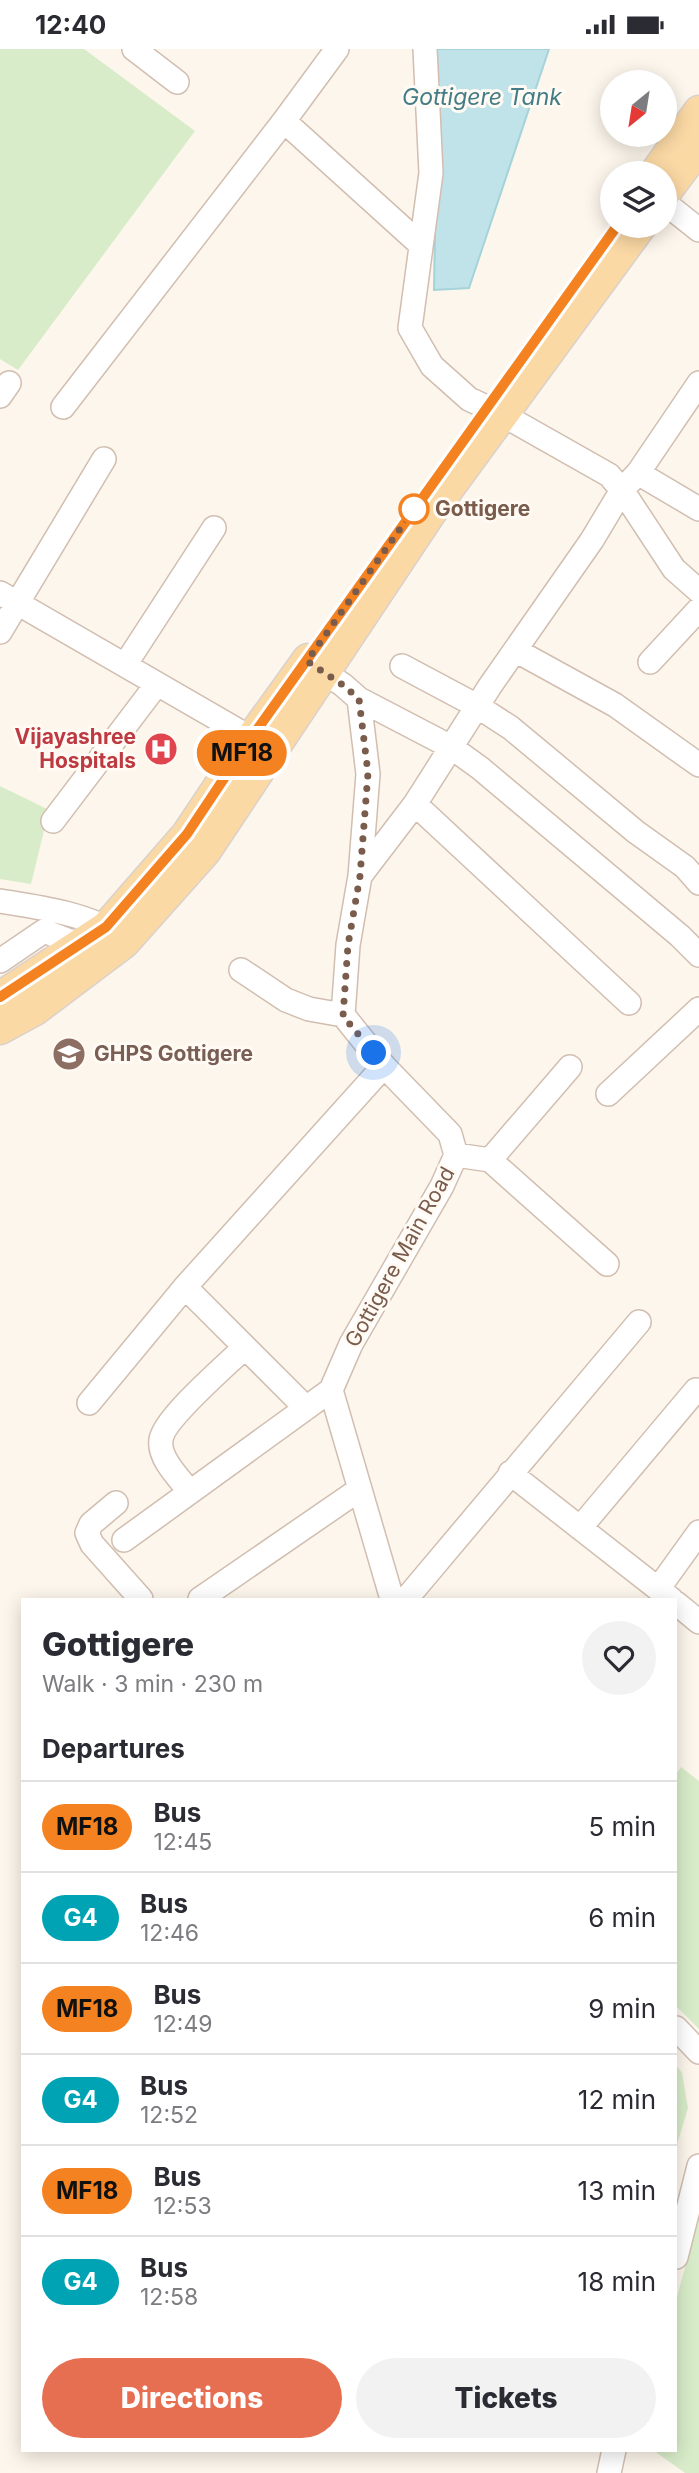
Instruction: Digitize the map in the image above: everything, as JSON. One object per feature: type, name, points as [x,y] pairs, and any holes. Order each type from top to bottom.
[{"type":"main road","points":[[664,161],[699,111]]},
{"type":"main road","points":[[677,177],[699,148]]},
{"type":"main road","points":[[0,1029],[35,1010],[205,852],[261,744],[495,411],[609,238]]},
{"type":"main road","points":[[495,411],[632,238]]},
{"type":"main road","points":[[0,997],[80,945],[115,935]]},
{"type":"street","points":[[134,49],[177,82]]},
{"type":"street","points":[[63,407],[337,49]]},
{"type":"street","points":[[425,49],[431,173],[410,328],[432,366],[470,399],[609,475],[622,490],[674,569],[699,591]]},
{"type":"street","points":[[284,121],[421,245]]},
{"type":"street","points":[[677,213],[699,230]]},
{"type":"street","points":[[360,876],[415,804],[477,706],[592,540],[622,490],[689,418],[699,383]]},
{"type":"street","points":[[0,632],[9,598],[104,459]]},
{"type":"street","points":[[638,473],[699,509]]},
{"type":"street","points":[[125,665],[214,528]]},
{"type":"street","points":[[9,598],[261,744]]},
{"type":"street","points":[[650,661],[699,609]]},
{"type":"street","points":[[515,650],[615,705],[699,765]]},
{"type":"street","points":[[315,666],[359,699],[451,747],[522,802],[699,955]]},
{"type":"street","points":[[402,666],[477,706],[511,728],[625,824],[685,867],[699,883]]},
{"type":"street","points":[[53,821],[157,684]]},
{"type":"street","points":[[241,970],[286,1000],[309,1009],[343,1016],[348,945],[360,876],[368,773],[359,699]]},
{"type":"street","points":[[415,804],[629,1003]]},
{"type":"street","points":[[0,901],[52,910],[115,935]]},
{"type":"street","points":[[0,961],[44,931],[80,945]]},
{"type":"street","points":[[608,1094],[699,1009]]},
{"type":"street","name":"Gottigere Main Road","points":[[331,1389],[351,1344],[442,1186],[456,1155],[450,1135],[384,1066],[343,1016]]},
{"type":"street","points":[[89,1403],[185,1287],[384,1066]]},
{"type":"street","points":[[490,1160],[570,1067]]},
{"type":"street","points":[[456,1155],[490,1160],[607,1264]]},
{"type":"street","points":[[185,1287],[306,1408]]},
{"type":"street","points":[[394,1598],[510,1473],[639,1322]]},
{"type":"street","points":[[190,1492],[163,1454],[160,1441],[166,1428],[182,1408],[245,1347]]},
{"type":"street","points":[[124,1540],[331,1389],[393,1598]]},
{"type":"street","points":[[580,1528],[696,1390]]},
{"type":"street","points":[[510,1473],[668,1597],[699,1532]]},
{"type":"street","points":[[201,1598],[360,1489]]},
{"type":"street","points":[[116,1503],[91,1524],[87,1533],[92,1545],[140,1598]]},
{"type":"street","points":[[677,1604],[699,1622]]},
{"type":"street","points":[[677,2029],[699,2052]]},
{"type":"street","points":[[677,2253],[699,2166]]},
{"type":"street","points":[[609,2473],[614,2452]]},
{"type":"green space","points":[[0,49],[84,49],[195,131],[18,370],[0,359]]},
{"type":"green space","points":[[0,786],[49,810],[31,884],[0,879]]},
{"type":"green space","points":[[681,1767],[699,1781],[699,2029],[677,2007],[677,1773]]},
{"type":"green space","points":[[677,2066],[682,2073],[688,2108],[677,2145]]},
{"type":"green space","points":[[699,2217],[699,2473],[685,2473],[656,2452],[677,2452],[677,2296]]},
{"type":"water","name":"Gottigere Tank","points":[[433,49],[549,49],[469,288],[434,290],[436,175]]},
{"type":"bus line","name":"MF18","points":[[0,997],[106,927],[187,834],[251,738],[608,238]]},
{"type":"place","name":"Gottigere","points":[[414,509]]},
{"type":"place","name":"Vijayashree Hospitals","points":[[161,749]]},
{"type":"place","name":"GHPS Gottigere","points":[[69,1054]]},
{"type":"route","points":[[374,1053],[343,1016],[348,945],[360,876],[368,773],[359,699],[307,661],[414,509]]}]
